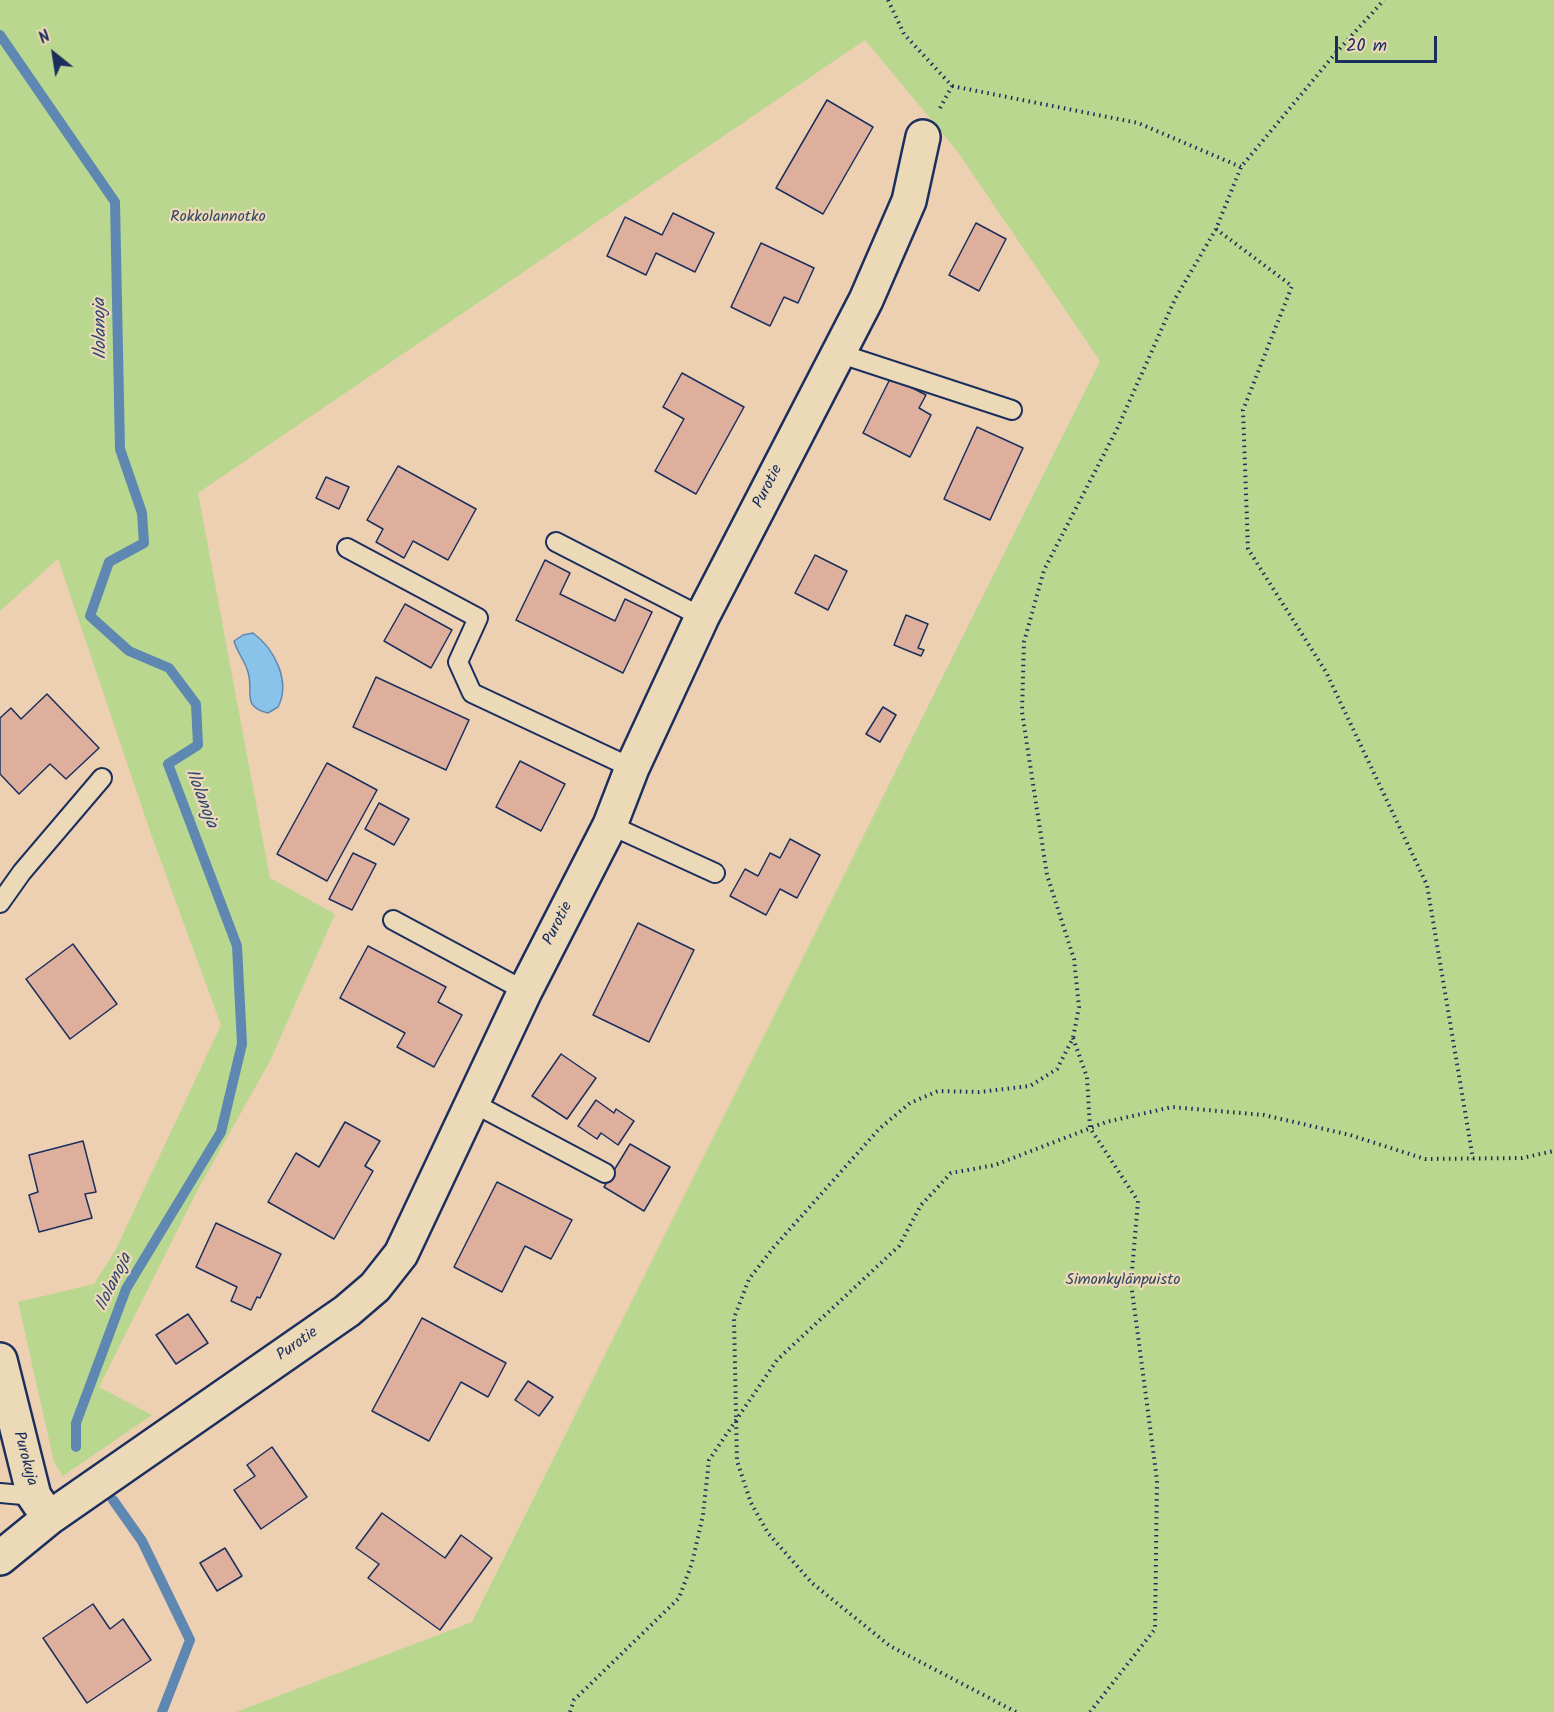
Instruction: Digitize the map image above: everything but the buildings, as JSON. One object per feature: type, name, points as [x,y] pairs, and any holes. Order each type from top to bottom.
[{"type":"street","name":"Purotie","points":[[0,1558],[41,1507],[347,1311],[375,1287],[400,1254],[525,991],[609,825],[632,768],[702,617],[866,300],[909,201],[923,137]]},
{"type":"street","name":"Purokuja","points":[[0,1360],[41,1507]]},
{"type":"lane","points":[[838,353],[1012,410]]},
{"type":"lane","points":[[556,542],[702,617]]},
{"type":"lane","points":[[346,548],[478,618],[458,662],[472,693],[632,768]]},
{"type":"lane","points":[[0,903],[22,872],[102,778]]},
{"type":"lane","points":[[609,825],[715,873]]},
{"type":"lane","points":[[393,920],[525,991]]},
{"type":"lane","points":[[473,1103],[605,1173]]},
{"type":"lane","points":[[0,1493],[41,1507]]},
{"type":"path","points":[[888,0],[904,34],[952,86],[1138,123],[1241,166]]},
{"type":"path","points":[[1016,1712],[890,1646],[812,1583],[768,1533],[751,1503],[737,1461],[735,1318],[749,1279],[879,1129],[910,1103],[938,1091],[979,1092],[1030,1086],[1058,1069],[1073,1038],[1079,1007],[1074,958],[1047,875],[1022,711],[1024,642],[1044,570],[1118,427],[1175,299],[1216,229],[1241,166],[1334,55],[1384,0]]},
{"type":"path","points":[[923,137],[952,86]]},
{"type":"path","points":[[1216,229],[1292,286],[1243,410],[1248,549],[1326,672],[1427,885],[1473,1159]]},
{"type":"path","points":[[1073,1038],[1088,1077],[1090,1128],[1138,1201],[1131,1283],[1156,1491],[1155,1629],[1090,1712]]},
{"type":"path","points":[[570,1712],[574,1700],[679,1598],[692,1563],[703,1515],[710,1460],[777,1360],[898,1246],[921,1205],[951,1173],[995,1165],[1106,1122],[1172,1107],[1264,1115],[1350,1134],[1425,1160],[1522,1158],[1554,1151]]},
{"type":"green space","name":"Simonkylänpuisto","points":[[0,0],[1554,0],[1554,1712],[236,1712],[472,1622],[1100,361],[957,151],[865,40],[198,493],[270,878],[335,914],[270,1061],[197,1191],[99,1387],[152,1415],[63,1476],[54,1462],[18,1302],[94,1284],[115,1251],[221,1025],[151,834],[58,559],[0,611]]},
{"type":"water","points":[[253,633],[274,657],[282,677],[282,697],[278,707],[268,713],[254,707],[251,703],[248,672],[234,641],[243,635]]},
{"type":"waterway","name":"Ilolanoja","points":[[0,35],[115,202],[120,449],[142,513],[144,543],[109,562],[90,616],[129,651],[169,668],[196,704],[198,745],[168,764],[237,946],[242,1044],[221,1132],[126,1289],[76,1423],[76,1447]]},
{"type":"waterway","name":"Ilolanoja","points":[[113,1500],[142,1541],[190,1640],[162,1712]]},
{"type":"park label","name":"Rokkolannotko","points":[[218,218]]}]
